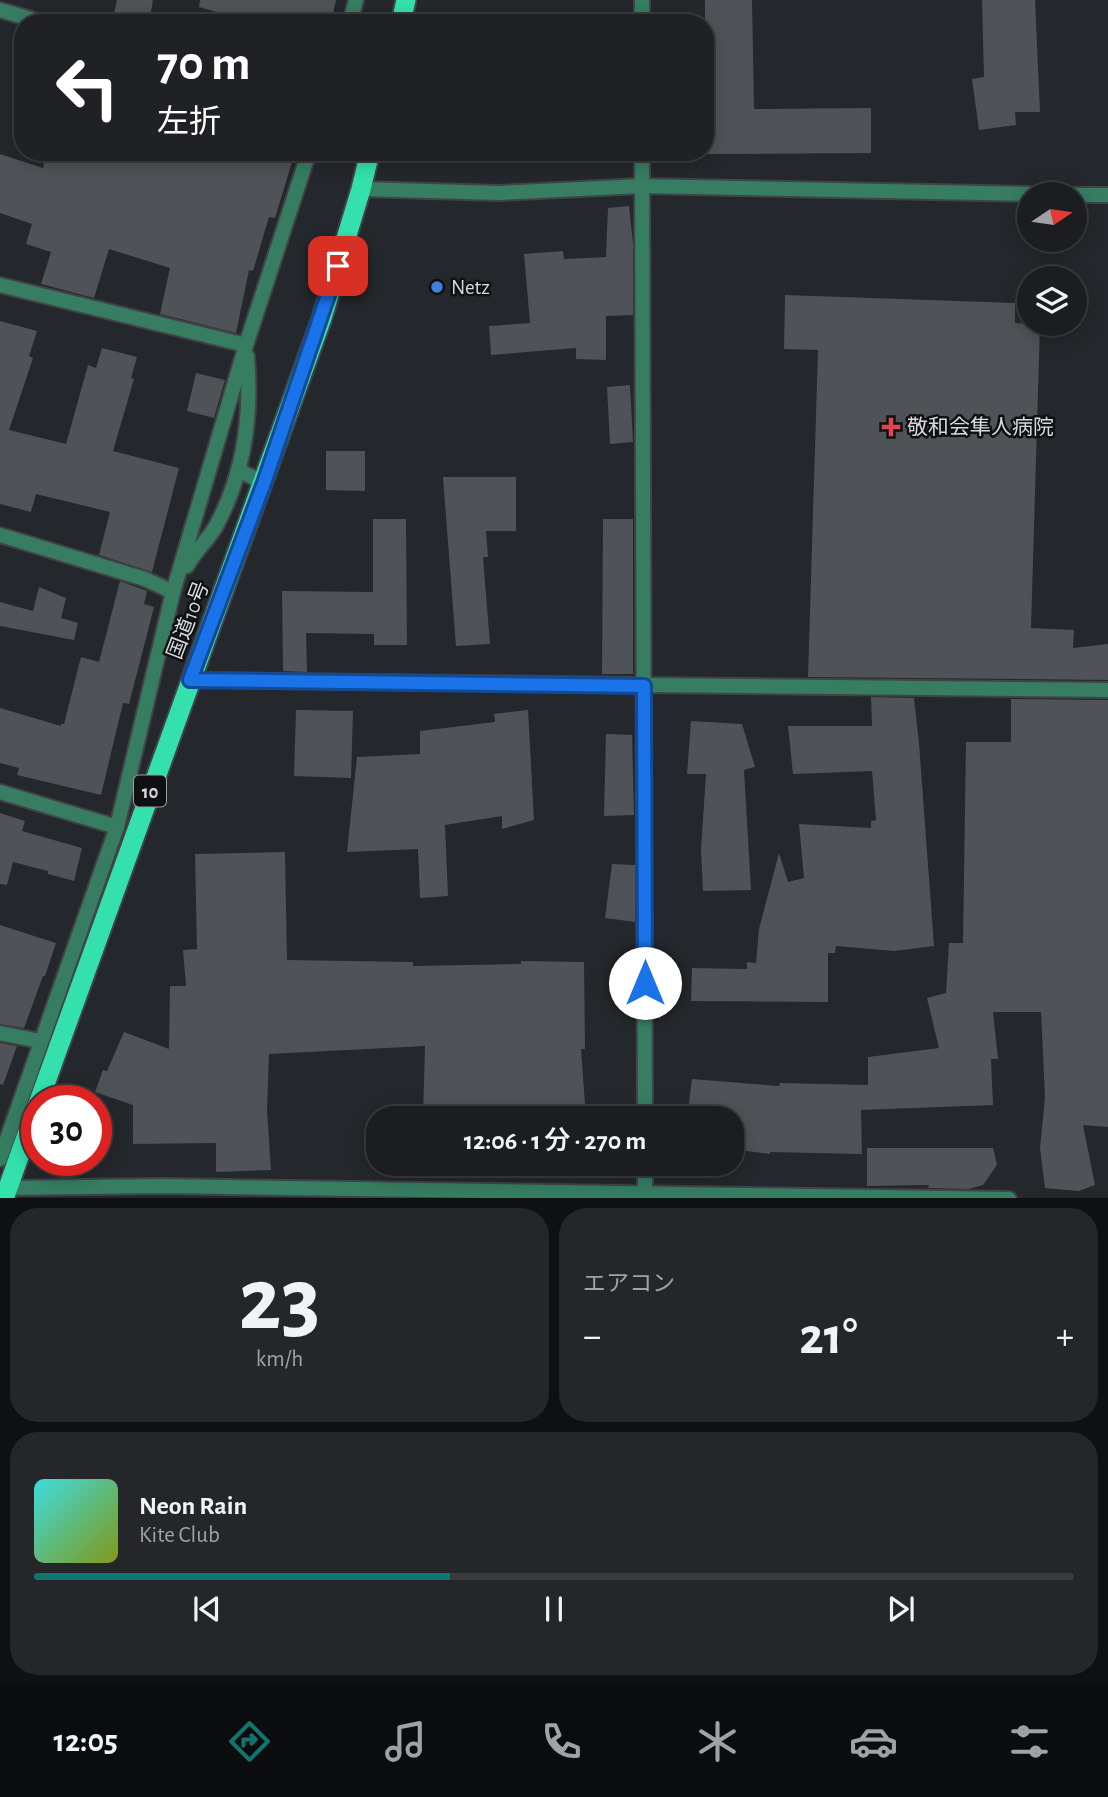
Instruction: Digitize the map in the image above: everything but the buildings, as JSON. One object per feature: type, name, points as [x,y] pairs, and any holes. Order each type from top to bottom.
[{"type":"highway","name":"国道10号","points":[[45,1085],[322,318],[368,161]]},
{"type":"highway","points":[[6,1193],[21,1151]]},
{"type":"street","points":[[0,1159],[117,827],[173,592],[246,345],[307,161]]},
{"type":"street","points":[[642,161],[645,1106]]},
{"type":"street","points":[[361,189],[499,193],[642,186],[1017,194]]},
{"type":"street","points":[[1087,195],[1108,195]]},
{"type":"street","points":[[0,285],[246,345]]},
{"type":"street","points":[[173,592],[192,555],[215,527],[238,470],[248,424],[249,379],[246,345]]},
{"type":"street","points":[[238,470],[264,483]]},
{"type":"street","points":[[0,535],[145,579],[173,592]]},
{"type":"street","points":[[190,680],[1108,690]]},
{"type":"street","points":[[0,792],[117,827]]},
{"type":"street","points":[[0,1033],[40,1041]]},
{"type":"street","points":[[645,1176],[645,1196]]},
{"type":"street","points":[[6,1193],[886,1198]]},
{"type":"place","name":"Netz","points":[[437,287]]},
{"type":"place","name":"敬和会隼人病院","points":[[891,427]]},
{"type":"route","points":[[338,266],[264,483],[190,680],[644,686],[645,983]]}]
